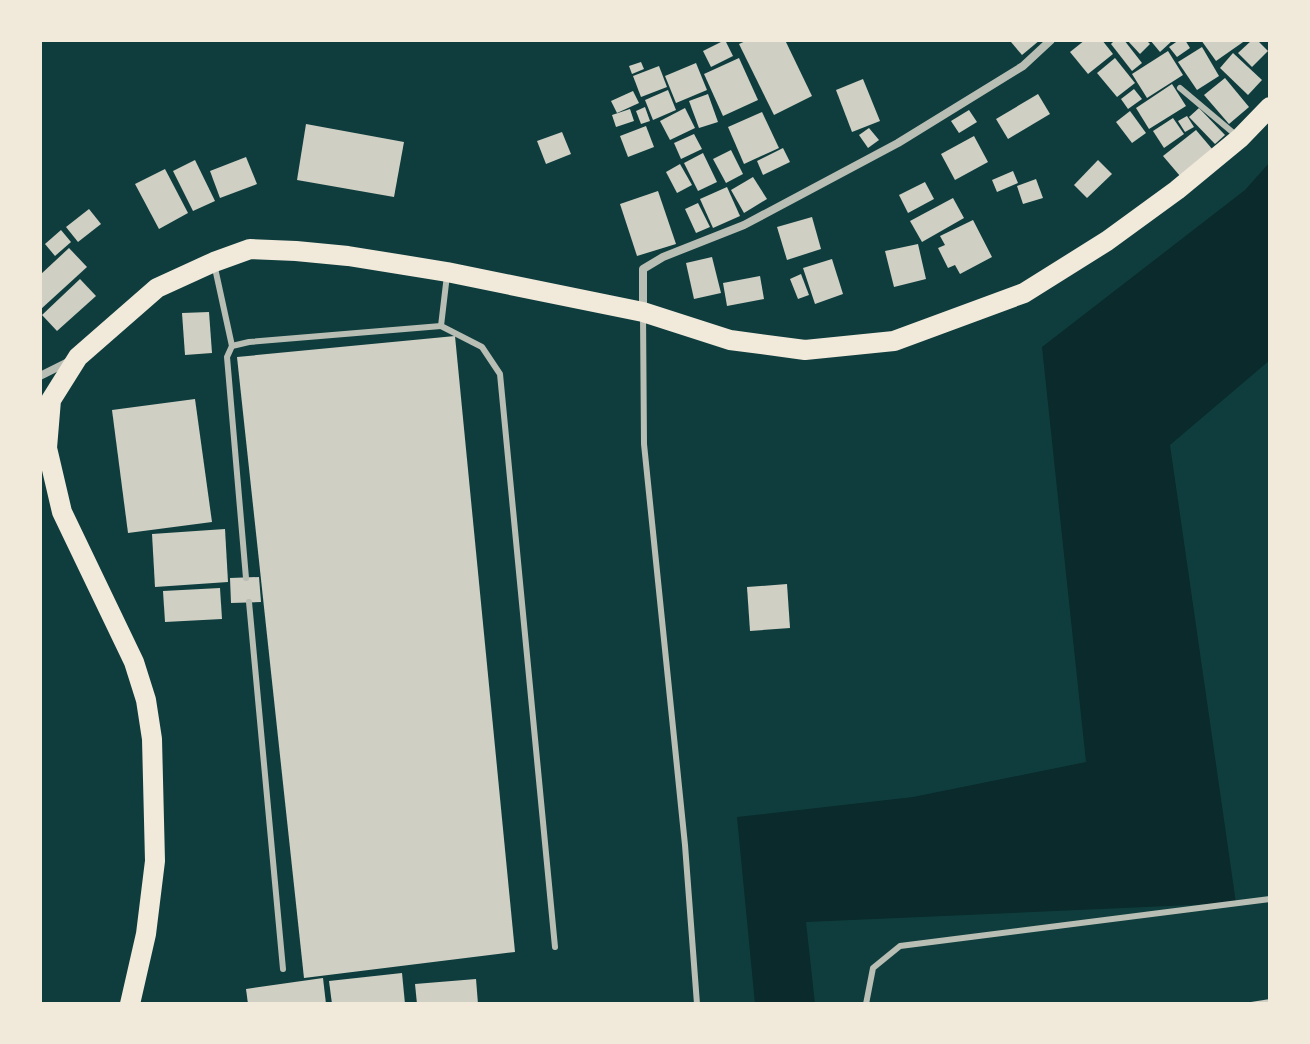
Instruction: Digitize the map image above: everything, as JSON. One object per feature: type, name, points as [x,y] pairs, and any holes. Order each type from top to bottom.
[{"type":"main road","points":[[130,1004],[146,934],[155,861],[152,739],[146,700],[134,662],[62,512],[47,448],[51,400],[78,357],[157,288],[250,249],[296,251],[447,272],[643,312],[730,340],[805,350],[894,341],[1024,293],[1107,241],[1177,190],[1240,138],[1270,107]]},
{"type":"street","points":[[643,312],[643,269],[663,257],[744,225],[898,143],[1023,66],[1051,40]]},
{"type":"street","points":[[40,376],[78,357]]},
{"type":"lane","points":[[1180,88],[1240,138]]},
{"type":"lane","points":[[214,262],[232,346],[227,357],[246,578]]},
{"type":"lane","points":[[441,326],[447,272]]},
{"type":"lane","points":[[643,312],[644,444],[685,845],[697,1004]]},
{"type":"lane","points":[[232,346],[441,326],[482,347],[500,374],[555,947]]},
{"type":"lane","points":[[249,602],[283,969]]},
{"type":"lane","points":[[866,1004],[873,968],[900,946],[1270,899]]},
{"type":"water","points":[[1270,162],[1270,360],[1170,445],[1236,903],[806,922],[815,1004],[755,1004],[737,817],[913,797],[1086,762],[1042,347],[1245,190]]},
{"type":"building","points":[[725,40],[733,56],[711,67],[703,51]]},
{"type":"building","points":[[748,40],[785,40],[812,96],[774,115],[739,44]]},
{"type":"building","points":[[1040,40],[1022,55],[1011,42]]},
{"type":"building","points":[[1085,40],[1102,40],[1113,54],[1088,74],[1070,52]]},
{"type":"building","points":[[1115,40],[1124,40],[1142,63],[1132,71],[1111,44]]},
{"type":"building","points":[[1127,40],[1146,40],[1150,44],[1140,54]]},
{"type":"building","points":[[1150,40],[1173,40],[1160,52]]},
{"type":"building","points":[[1179,40],[1185,40],[1190,48],[1177,57],[1169,47]]},
{"type":"building","points":[[1201,40],[1246,40],[1216,61]]},
{"type":"building","points":[[1252,40],[1257,40],[1268,51],[1252,67],[1238,53]]},
{"type":"building","points":[[1202,47],[1219,76],[1197,90],[1178,62]]},
{"type":"building","points":[[1168,51],[1183,75],[1147,98],[1132,74]]},
{"type":"building","points":[[1233,53],[1262,80],[1248,95],[1220,68]]},
{"type":"building","points":[[739,58],[758,100],[723,116],[704,74]]},
{"type":"building","points":[[1115,58],[1135,83],[1117,97],[1097,73]]},
{"type":"building","points":[[641,62],[644,69],[632,74],[629,66]]},
{"type":"building","points":[[696,63],[707,90],[676,103],[665,76]]},
{"type":"building","points":[[659,66],[667,87],[641,97],[633,76]]},
{"type":"building","points":[[1225,78],[1249,107],[1229,124],[1204,95]]},
{"type":"building","points":[[863,79],[880,121],[852,132],[836,90]]},
{"type":"building","points":[[1172,84],[1186,106],[1149,129],[1136,108]]},
{"type":"building","points":[[1134,89],[1142,99],[1128,109],[1121,99]]},
{"type":"building","points":[[668,90],[676,110],[653,120],[645,100]]},
{"type":"building","points":[[633,91],[639,103],[617,113],[611,101]]},
{"type":"building","points":[[708,94],[718,122],[699,128],[689,101]]},
{"type":"building","points":[[1038,94],[1050,114],[1008,139],[996,119]]},
{"type":"building","points":[[645,107],[650,121],[641,124],[636,111]]},
{"type":"building","points":[[685,108],[695,128],[670,140],[660,121]]},
{"type":"building","points":[[1199,108],[1225,135],[1215,144],[1189,117]]},
{"type":"building","points":[[630,109],[634,121],[616,127],[612,115]]},
{"type":"building","points":[[969,110],[977,122],[959,133],[951,121]]},
{"type":"building","points":[[1130,111],[1146,133],[1132,143],[1116,122]]},
{"type":"building","points":[[762,112],[779,148],[744,164],[728,127]]},
{"type":"building","points":[[1187,116],[1194,127],[1185,132],[1178,121]]},
{"type":"building","points":[[1173,118],[1184,134],[1164,148],[1153,131]]},
{"type":"building","points":[[306,124],[404,142],[394,197],[297,180]]},
{"type":"building","points":[[646,126],[654,147],[628,157],[620,136]]},
{"type":"building","points":[[869,128],[879,140],[868,148],[859,135]]},
{"type":"building","points":[[1196,130],[1213,150],[1180,176],[1163,156]]},
{"type":"building","points":[[562,132],[571,154],[546,164],[537,141]]},
{"type":"building","points":[[694,134],[702,149],[681,159],[674,143]]},
{"type":"building","points":[[974,136],[988,162],[955,180],[941,154]]},
{"type":"building","points":[[783,148],[790,162],[763,175],[757,161]]},
{"type":"building","points":[[731,150],[743,174],[726,183],[713,159]]},
{"type":"building","points":[[703,153],[717,182],[698,191],[684,163]]},
{"type":"building","points":[[246,157],[257,184],[220,198],[210,171]]},
{"type":"building","points":[[195,160],[215,201],[193,211],[173,171]]},
{"type":"building","points":[[1098,160],[1112,174],[1087,198],[1074,185]]},
{"type":"building","points":[[680,164],[692,185],[677,193],[666,172]]},
{"type":"building","points":[[165,169],[188,213],[159,229],[135,184]]},
{"type":"building","points":[[1013,171],[1018,183],[997,192],[992,180]]},
{"type":"building","points":[[753,177],[767,199],[744,213],[731,190]]},
{"type":"building","points":[[1036,179],[1043,198],[1023,204],[1017,186]]},
{"type":"building","points":[[925,182],[934,199],[908,213],[899,195]]},
{"type":"building","points":[[727,187],[740,216],[713,228],[700,199]]},
{"type":"building","points":[[658,191],[676,244],[637,256],[620,204]]},
{"type":"building","points":[[953,198],[964,218],[922,242],[910,221]]},
{"type":"building","points":[[698,203],[710,227],[696,233],[685,209]]},
{"type":"building","points":[[89,209],[101,224],[78,242],[66,227]]},
{"type":"building","points":[[812,217],[821,249],[787,260],[777,227]]},
{"type":"building","points":[[973,220],[992,257],[960,274],[955,265],[948,268],[938,248],[945,245],[940,236]]},
{"type":"building","points":[[61,230],[71,242],[55,256],[45,244]]},
{"type":"building","points":[[918,244],[926,279],[894,287],[885,251]]},
{"type":"building","points":[[69,248],[87,267],[41,309],[40,275]]},
{"type":"building","points":[[712,257],[721,293],[694,299],[686,263]]},
{"type":"building","points":[[832,259],[843,294],[815,304],[803,268]]},
{"type":"building","points":[[801,274],[809,295],[798,299],[790,279]]},
{"type":"building","points":[[760,276],[764,299],[727,306],[723,283]]},
{"type":"building","points":[[80,279],[96,296],[57,331],[42,315]]},
{"type":"building","points":[[209,312],[212,353],[185,355],[182,313]]},
{"type":"building","points":[[455,336],[515,952],[304,978],[237,357]]},
{"type":"building","points":[[195,399],[212,522],[128,533],[112,410]]},
{"type":"building","points":[[225,529],[228,582],[155,587],[152,534]]},
{"type":"building","points":[[259,577],[261,602],[231,603],[230,578]]},
{"type":"building","points":[[787,584],[790,628],[750,631],[747,587]]},
{"type":"building","points":[[220,588],[222,619],[165,622],[163,591]]},
{"type":"building","points":[[402,973],[405,1004],[332,1004],[329,981]]},
{"type":"building","points":[[323,978],[326,1004],[248,1004],[246,989]]},
{"type":"building","points":[[476,979],[478,1004],[417,1004],[415,984]]},
{"type":"building","points":[[1270,999],[1270,1004],[1251,1004],[1251,1002]]}]
